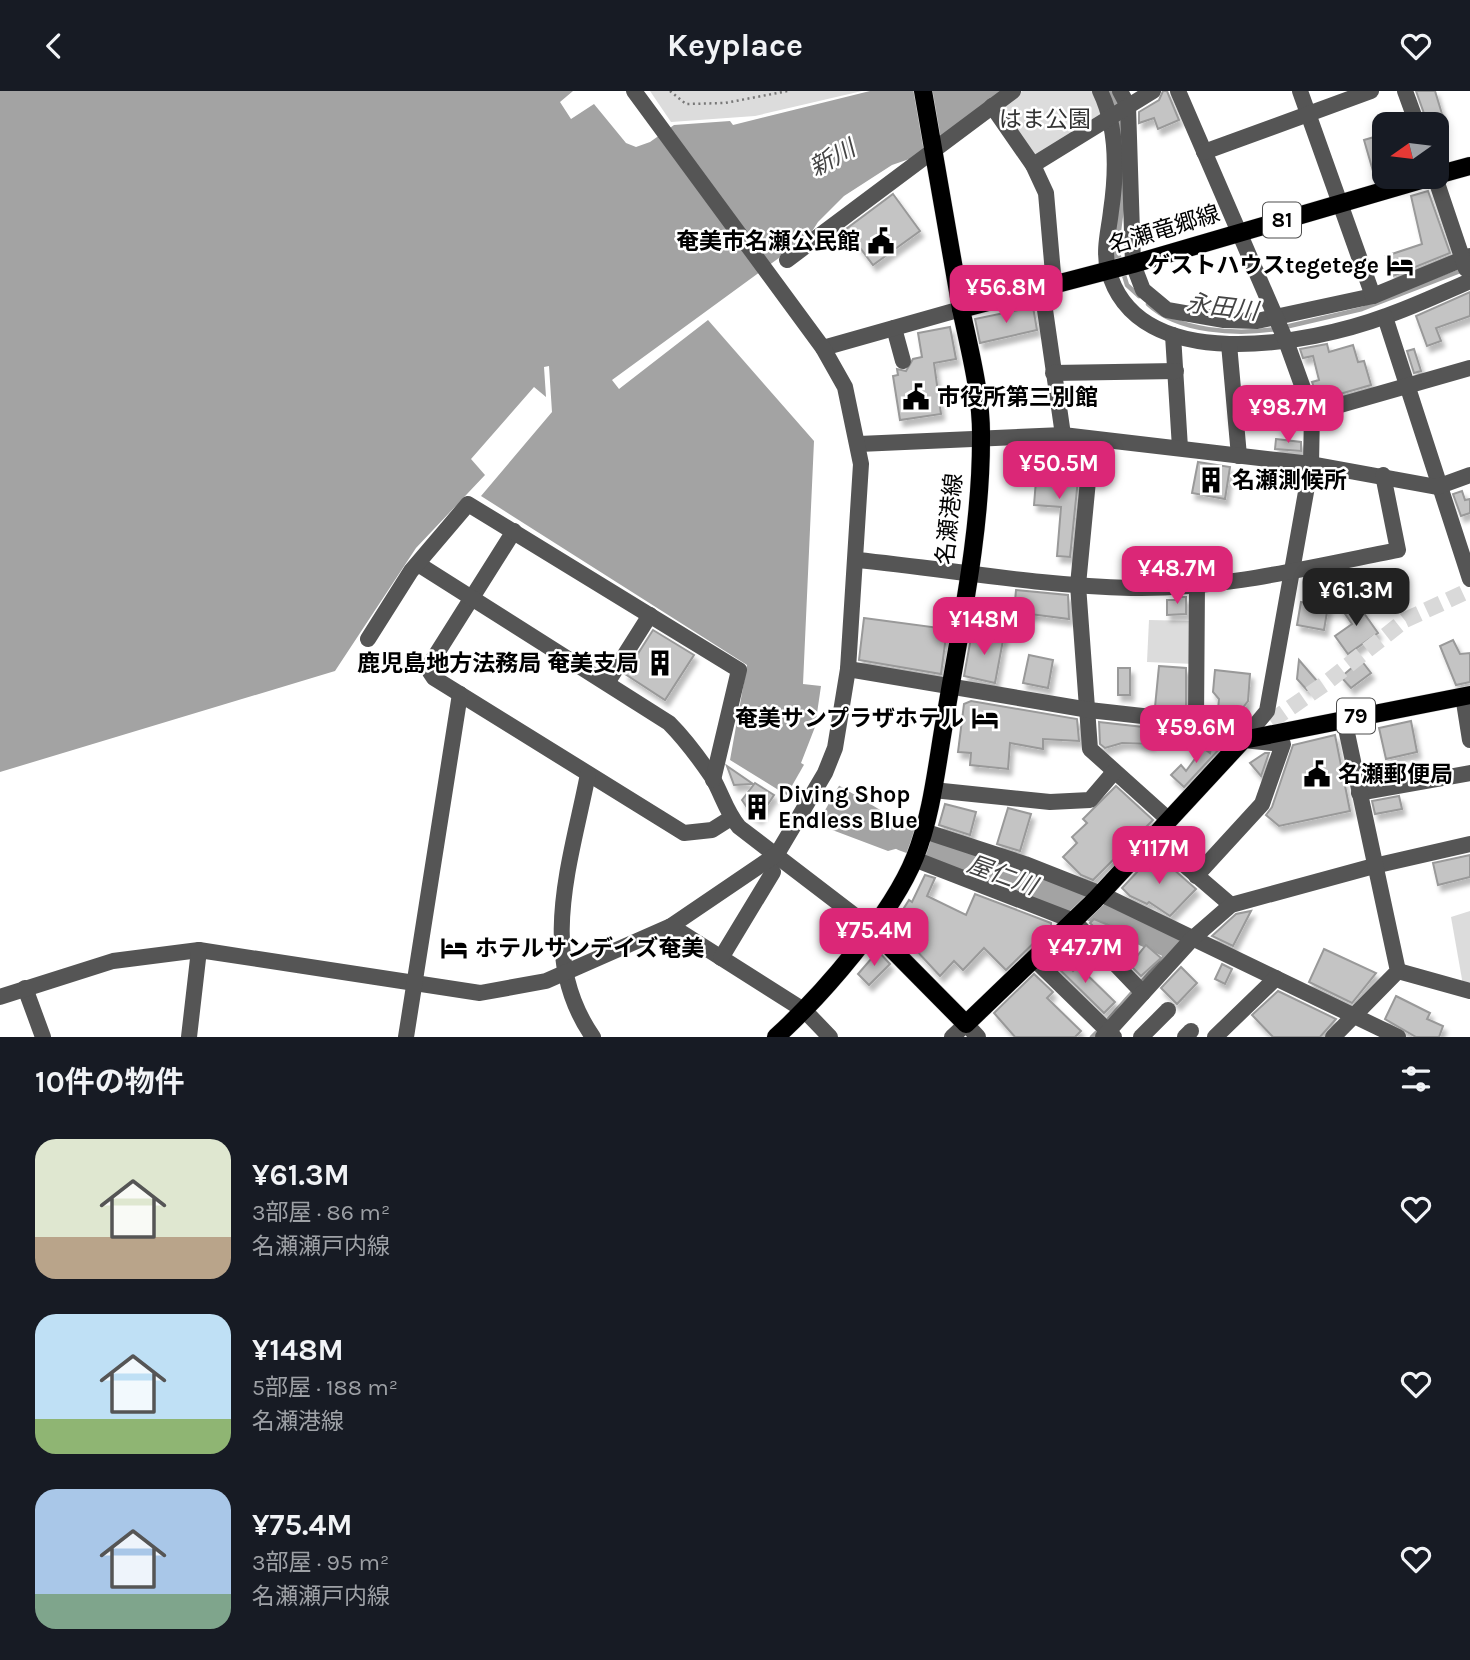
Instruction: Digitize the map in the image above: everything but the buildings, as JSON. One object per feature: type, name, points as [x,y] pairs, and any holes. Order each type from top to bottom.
[{"type":"main road","points":[[923,91],[961,309]]},
{"type":"main road","name":"名瀬竜郷線","points":[[1449,172],[1470,166]]},
{"type":"main road","name":"名瀬竜郷線","points":[[961,309],[1108,271],[1390,189]]},
{"type":"main road","name":"名瀬港線","points":[[776,1037],[805,1011],[871,928],[915,857],[923,832],[933,790],[969,571],[981,440],[978,390],[961,309]]},
{"type":"main road","name":"79","points":[[1243,740],[1466,695]]},
{"type":"main road","points":[[871,928],[972,1031],[1034,958],[1098,897],[1243,740]]},
{"type":"street","points":[[0,997],[113,961],[199,950],[480,993],[546,981],[671,926],[777,854],[825,773],[841,723],[857,560],[861,487],[859,444],[845,387],[823,348],[634,91]]},
{"type":"street","points":[[787,260],[932,148],[1013,91]]},
{"type":"street","points":[[1100,91],[1111,118],[1114,164],[1106,252],[1108,271],[1124,302],[1136,314],[1173,335],[1229,344],[1286,341],[1385,317],[1470,281],[1466,257],[1439,189]]},
{"type":"street","points":[[1120,91],[1128,106],[1133,264],[1143,290],[1167,310],[1224,320],[1257,321],[1373,296],[1466,257]]},
{"type":"street","points":[[1033,165],[1153,91]]},
{"type":"street","points":[[1178,91],[1286,341],[1312,412],[1311,464],[1267,711],[1243,740]]},
{"type":"street","points":[[1300,91],[1373,296]]},
{"type":"street","points":[[1204,152],[1371,91]]},
{"type":"street","points":[[1405,91],[1413,112]]},
{"type":"street","points":[[992,106],[1033,165],[1046,193],[1053,373],[1063,435]]},
{"type":"street","points":[[823,348],[961,309]]},
{"type":"street","points":[[1385,317],[1437,487],[1470,579]]},
{"type":"street","points":[[894,328],[903,361]]},
{"type":"street","points":[[1173,335],[1180,449]]},
{"type":"street","points":[[1229,344],[1239,456]]},
{"type":"street","points":[[1312,412],[1470,368]]},
{"type":"street","points":[[1053,373],[1176,371]]},
{"type":"street","points":[[859,444],[1063,435],[1311,464],[1383,475],[1437,487],[1470,475]]},
{"type":"street","points":[[1092,439],[1078,585],[1090,749],[1169,820]]},
{"type":"street","points":[[857,560],[1078,585],[1133,588],[1294,571],[1398,550],[1383,475]]},
{"type":"street","points":[[368,639],[418,564],[468,503],[739,670],[713,780]]},
{"type":"street","points":[[514,531],[430,666],[434,678],[684,833],[712,830],[731,818]]},
{"type":"street","points":[[418,564],[670,723],[686,740],[713,780],[731,818],[750,836],[871,928]]},
{"type":"street","points":[[1196,722],[1198,583]]},
{"type":"street","points":[[607,683],[650,615]]},
{"type":"street","points":[[848,669],[1089,710],[1196,722],[1243,740],[1283,744],[1262,804],[1196,876]]},
{"type":"street","points":[[406,1037],[460,694]]},
{"type":"street","points":[[1466,695],[1470,740]]},
{"type":"street","points":[[1344,719],[1398,971]]},
{"type":"street","points":[[933,790],[1051,802],[1090,800],[1114,772]]},
{"type":"street","points":[[1359,793],[1470,773]]},
{"type":"street","points":[[588,774],[562,908],[560,935],[564,973],[593,1037]]},
{"type":"street","points":[[923,832],[1025,864],[1192,939],[1398,1037]]},
{"type":"street","points":[[1153,838],[1231,905]]},
{"type":"street","points":[[1034,958],[1108,1035],[1192,939],[1231,905],[1374,866],[1470,844]]},
{"type":"street","points":[[915,857],[1076,919],[1143,993]]},
{"type":"street","points":[[721,958],[773,871]]},
{"type":"street","points":[[671,926],[805,1011],[830,1037]]},
{"type":"street","points":[[189,1037],[199,950]]},
{"type":"street","points":[[1398,971],[1470,991]]},
{"type":"street","points":[[1333,1037],[1398,971]]},
{"type":"street","points":[[1215,1037],[1276,978]]},
{"type":"street","points":[[25,988],[43,1037]]},
{"type":"street","points":[[1141,1037],[1168,1010]]},
{"type":"street","points":[[952,1037],[972,1031]]},
{"type":"path","points":[[670,91],[686,104],[725,103],[788,91]]},
{"type":"green space","points":[[650,91],[862,91],[755,116],[671,122]]},
{"type":"green space","name":"はま公園","points":[[1022,91],[1096,91],[1102,117],[1035,157],[1000,108]]},
{"type":"green space","points":[[1149,620],[1195,621],[1194,664],[1147,662]]},
{"type":"green space","points":[[1470,911],[1470,987],[1463,985],[1451,917]]},
{"type":"water","name":"新川","points":[[0,91],[573,91],[560,102],[571,119],[594,104],[626,143],[636,147],[650,142],[674,125],[730,121],[733,125],[870,91],[1003,91],[918,156],[892,165],[844,196],[818,222],[809,236],[612,380],[619,389],[708,320],[814,441],[803,684],[821,686],[815,727],[801,763],[909,827],[899,848],[888,851],[827,828],[822,817],[730,760],[747,665],[481,496],[552,412],[549,366],[544,367],[546,397],[534,387],[471,459],[485,475],[416,548],[335,671],[0,772]]},
{"type":"water","points":[[1104,91],[1117,91],[1121,97],[1127,186],[1119,248],[1123,263],[1110,266],[1114,215]]},
{"type":"pier","points":[[805,763],[840,784],[820,819],[785,798]]},
{"type":"waterway","name":"永田川","points":[[1285,327],[1362,309],[1463,270]]},
{"type":"waterway","name":"永田川","points":[[1123,272],[1127,285],[1139,296]]},
{"type":"waterway","name":"永田川","points":[[1148,304],[1175,321],[1191,326],[1244,332],[1276,329]]},
{"type":"waterway","name":"屋仁川","points":[[903,839],[1074,901],[1169,946]]},
{"type":"waterway","name":"屋仁川","points":[[1140,984],[1166,955],[1169,946]]},
{"type":"waterway","name":"屋仁川","points":[[1109,1019],[1132,993]]},
{"type":"waterway","name":"屋仁川","points":[[1092,1037],[1096,1033]]},
{"type":"tunnel","points":[[1251,735],[1326,683],[1405,620],[1470,590]]},
{"type":"place","name":"奄美市名瀬公民館","points":[[881,241]]},
{"type":"place","name":"ゲストハウスtegetege","points":[[1400,265]]},
{"type":"place","name":"市役所第三別館","points":[[916,397]]},
{"type":"place","name":"名瀬測候所","points":[[1211,480]]},
{"type":"place","name":"鹿児島地方法務局 奄美支局","points":[[660,663]]},
{"type":"place","name":"奄美サンプラザホテル","points":[[985,718]]},
{"type":"place","name":"名瀬郵便局","points":[[1317,774]]},
{"type":"place","name":"Diving Shop Endless Blue","points":[[757,807]]},
{"type":"place","name":"ホテルサンデイズ奄美","points":[[454,948]]}]
